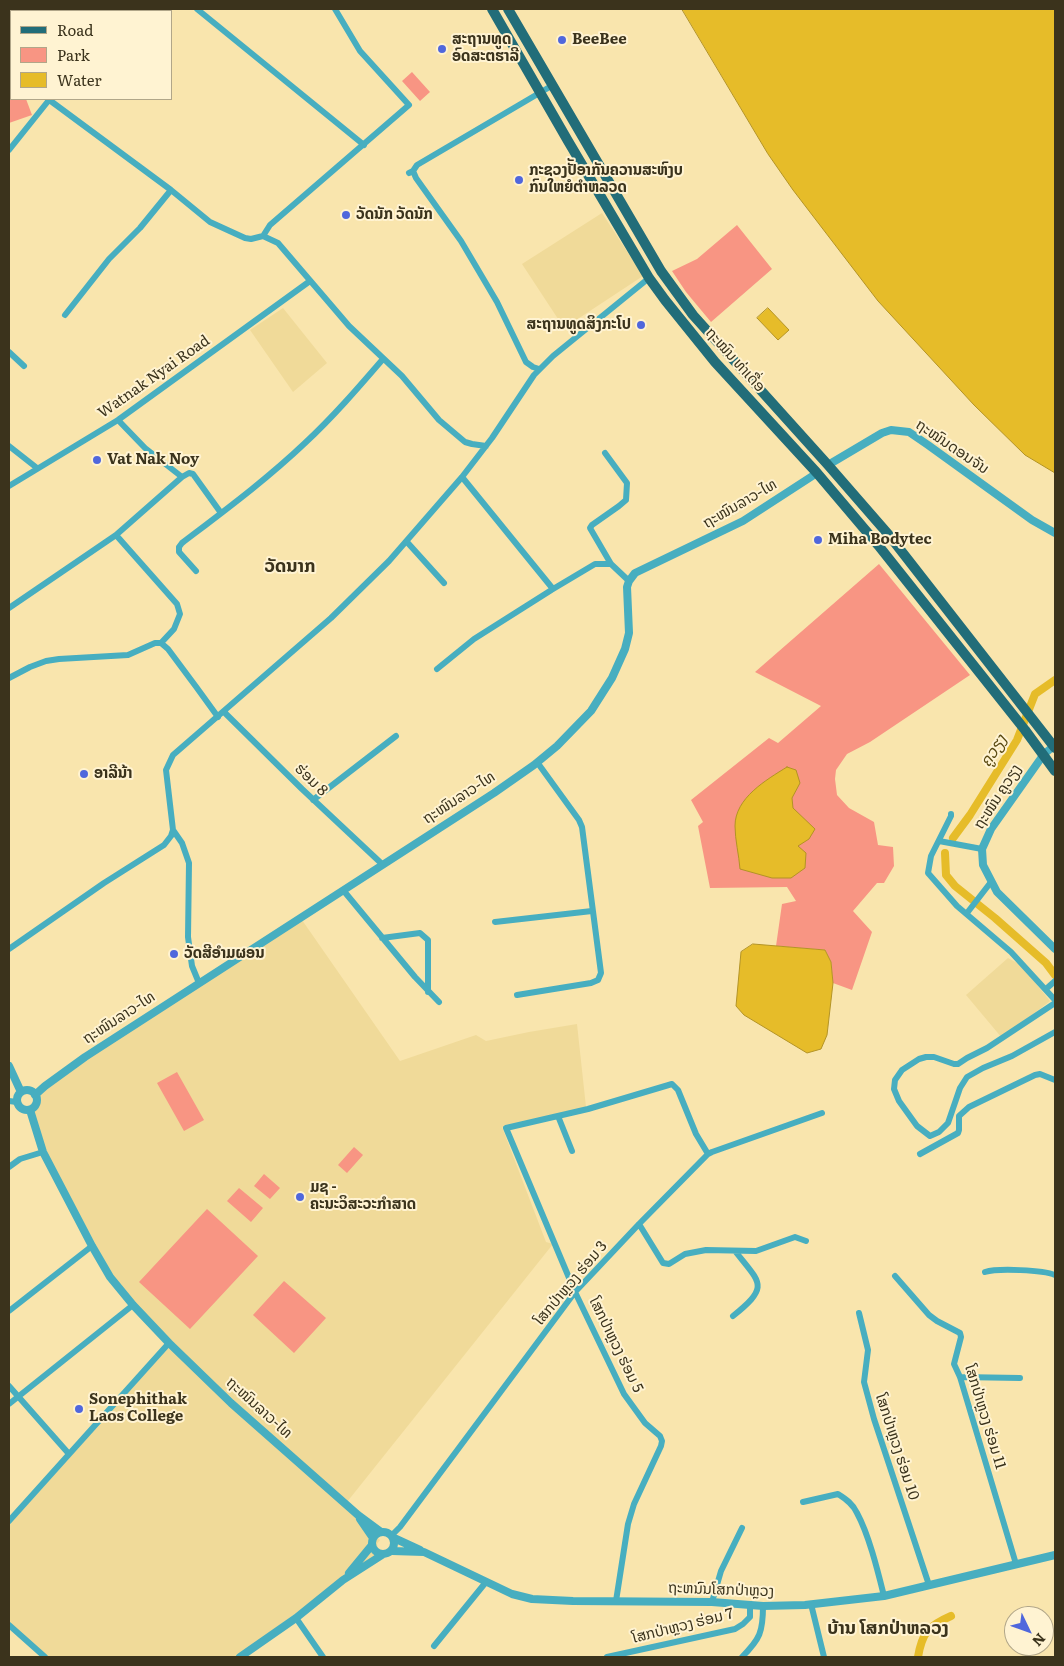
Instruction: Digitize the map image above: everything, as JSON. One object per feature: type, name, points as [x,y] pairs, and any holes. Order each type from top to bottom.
[{"type":"main road","name":"ຖະໝົນ ທ່າເດື່ອ","points":[[492,9],[608,209],[664,300],[715,362],[817,473],[878,545],[1044,754],[1055,771]]},
{"type":"main road","name":"ຖະໝົນ ທ່າເດື່ອ","points":[[508,9],[674,291],[693,315],[888,534],[1054,747]]},
{"type":"main road","points":[[608,209],[621,202]]},
{"type":"main road","points":[[649,278],[661,271]]},
{"type":"main road","points":[[817,473],[828,465]]},
{"type":"street","points":[[197,9],[364,146]]},
{"type":"street","points":[[263,236],[270,224],[364,146],[409,105],[360,52],[335,9]]},
{"type":"street","points":[[539,369],[526,362],[497,302],[462,241],[411,172],[417,165],[553,85]]},
{"type":"street","points":[[9,150],[48,100]]},
{"type":"street","points":[[50,100],[171,190],[210,222],[245,238],[251,239],[263,236],[278,243],[294,256],[310,280],[349,326],[402,376],[439,420],[458,437],[472,444],[486,446]]},
{"type":"street","points":[[65,315],[109,259],[140,228],[171,190]]},
{"type":"street","points":[[9,949],[104,883],[164,845],[173,830],[166,770],[172,755],[331,618],[407,542],[486,446],[539,369],[649,278]]},
{"type":"street","name":"Watnak Nyai Road","points":[[9,486],[118,420],[310,280]]},
{"type":"street","points":[[9,352],[24,366]]},
{"type":"street","points":[[196,571],[179,552],[179,547],[241,498],[303,444],[341,407],[383,358]]},
{"type":"street","points":[[118,420],[145,448],[182,477]]},
{"type":"street","name":"ຖະໝົນດອນຈັນ","points":[[828,465],[882,432],[891,430],[909,432],[1032,520],[1055,533]]},
{"type":"street","points":[[9,446],[37,468]]},
{"type":"street","points":[[606,453],[627,483],[626,500],[590,528],[611,564],[629,581]]},
{"type":"street","points":[[9,608],[116,535],[189,473],[193,474],[221,513]]},
{"type":"street","name":"ຖະໜົນລາວ-ໄທ","points":[[35,1095],[44,1086],[84,1057],[494,793],[537,762],[557,746],[591,711],[616,671],[629,633],[627,587],[635,573],[743,521],[817,473]]},
{"type":"street","points":[[462,477],[553,589]]},
{"type":"street","points":[[9,678],[46,661],[128,655],[161,643],[174,629],[180,614],[177,604],[116,535]]},
{"type":"street","points":[[407,542],[444,583]]},
{"type":"street","points":[[437,669],[474,639],[553,589],[595,564],[611,564]]},
{"type":"street","points":[[161,643],[168,649],[218,717]]},
{"type":"street","name":"ຮ່ອມ 8","points":[[224,712],[313,800],[382,864]]},
{"type":"street","points":[[313,800],[396,736]]},
{"type":"street","name":"ຖະໜົນ ຄູວຽງ","points":[[1054,747],[1044,754],[991,829],[982,849],[983,865],[988,885],[1055,949]]},
{"type":"street","points":[[517,995],[598,980],[600,974],[580,820],[537,762]]},
{"type":"street","points":[[951,814],[931,856],[928,873],[957,906],[968,911],[1012,952],[1047,988],[1055,1002],[988,1048],[958,1064],[934,1057],[918,1058],[902,1070],[895,1080],[894,1089],[899,1101],[917,1126],[928,1135],[933,1135],[948,1123],[960,1088],[967,1077],[1012,1056],[1055,1032]]},
{"type":"street","points":[[173,830],[182,843],[189,863],[188,937],[192,966],[199,983]]},
{"type":"street","points":[[939,841],[982,849]]},
{"type":"street","points":[[968,911],[988,885]]},
{"type":"street","points":[[343,890],[428,992],[439,1002]]},
{"type":"street","points":[[495,922],[592,911]]},
{"type":"street","points":[[382,938],[420,933],[425,936],[428,940],[428,992]]},
{"type":"street","points":[[1047,988],[1055,981]]},
{"type":"street","points":[[9,1066],[21,1092]]},
{"type":"street","points":[[920,1154],[958,1133],[960,1130],[959,1116],[969,1107],[1035,1075],[1040,1074],[1055,1080]]},
{"type":"street","points":[[576,1292],[506,1128],[558,1116],[672,1084],[678,1090],[696,1134],[708,1154]]},
{"type":"street","points":[[27,1091],[35,1095],[36,1104],[30,1110],[22,1109],[13,1101],[21,1092],[27,1091]]},
{"type":"street","name":"ຖະໜົນລາວ-ໄທ","points":[[30,1110],[43,1152],[92,1246],[110,1277],[133,1305],[231,1403],[358,1515],[381,1532]]},
{"type":"street","name":"ໂສກປ່າຫຼວງ ຮ່ອມ 3","points":[[393,1537],[576,1292],[708,1154],[822,1113]]},
{"type":"street","points":[[558,1116],[572,1151]]},
{"type":"street","points":[[9,1167],[20,1159],[43,1152]]},
{"type":"street","points":[[639,1224],[664,1263],[668,1264],[685,1254],[706,1250],[756,1251],[795,1237],[806,1241]]},
{"type":"street","points":[[9,1311],[92,1246]]},
{"type":"street","points":[[733,1316],[754,1297],[759,1283],[735,1251]]},
{"type":"street","points":[[985,1272],[993,1269],[1045,1272],[1055,1275]]},
{"type":"street","name":"ໂສກປ່າຫຼວງ ຮ່ອມ 11","points":[[895,1276],[930,1315],[937,1321],[960,1333],[961,1337],[954,1364],[960,1377],[1016,1564]]},
{"type":"street","name":"ໂສກປ່າຫຼວງ ຮ່ອມ 5","points":[[576,1292],[624,1394],[645,1423],[660,1436],[662,1442],[634,1504],[628,1524],[616,1601]]},
{"type":"street","points":[[9,1404],[133,1305]]},
{"type":"street","name":"ໂສກປ່າຫຼວງ ຮ່ອມ 10","points":[[859,1313],[868,1350],[864,1382],[929,1585]]},
{"type":"street","points":[[9,1521],[169,1343]]},
{"type":"street","points":[[960,1377],[1020,1378]]},
{"type":"street","points":[[9,1386],[69,1454]]},
{"type":"street","points":[[803,1502],[838,1494],[849,1502],[857,1512],[863,1526],[884,1596]]},
{"type":"street","name":"ຖະໜົນລາວ-ໄທ","points":[[358,1515],[373,1542]]},
{"type":"street","points":[[712,1602],[721,1571],[742,1528]]},
{"type":"street","points":[[343,1580],[378,1533],[389,1533],[393,1537],[424,1552]]},
{"type":"street","points":[[240,1657],[296,1618],[343,1580],[382,1555],[392,1551],[395,1545],[393,1537]]},
{"type":"street","points":[[373,1542],[375,1551],[382,1555]]},
{"type":"street","name":"ຖະຫນົນໂສກປ່າຫຼວງ","points":[[392,1551],[424,1552],[512,1594],[532,1599],[712,1602],[763,1606],[811,1604],[884,1596],[1055,1555]]},
{"type":"street","points":[[434,1646],[486,1582]]},
{"type":"street","name":"ໂສກປ່າຫຼວງ ຮ່ອມ 7","points":[[606,1657],[735,1629],[750,1616],[750,1604]]},
{"type":"street","points":[[811,1604],[824,1657]]},
{"type":"street","points":[[742,1657],[755,1644],[759,1636],[763,1619],[763,1606]]},
{"type":"street","points":[[296,1618],[323,1657]]},
{"type":"street","points":[[9,1625],[45,1657]]},
{"type":"shaded area","points":[[602,213],[643,276],[564,328],[522,264]]},
{"type":"shaded area","points":[[283,308],[327,363],[293,392],[250,330]]},
{"type":"shaded area","name":"ມຊ - ຄະນະວິສະວະກຳສາດ","points":[[302,920],[400,1061],[476,1035],[486,1041],[577,1024],[586,1107],[502,1127],[546,1242],[553,1244],[347,1502],[232,1400],[188,1358],[136,1304],[112,1275],[46,1152],[33,1111],[39,1103],[39,1096],[78,1064]]},
{"type":"shaded area","points":[[1008,958],[1021,965],[1050,1001],[1002,1038],[966,995]]},
{"type":"shaded area","points":[[169,1347],[380,1540],[377,1544],[379,1552],[236,1657],[47,1657],[9,1623],[9,1525]]},
{"type":"green space","points":[[9,50],[10,100],[26,100],[32,115],[9,123]]},
{"type":"green space","points":[[412,72],[430,92],[420,101],[402,81]]},
{"type":"green space","points":[[737,225],[772,269],[711,322],[686,292],[672,271],[697,259]]},
{"type":"green space","points":[[879,564],[970,675],[870,742],[847,754],[836,770],[837,795],[849,808],[874,822],[878,845],[893,847],[894,866],[884,883],[877,883],[853,911],[872,932],[852,990],[833,983],[831,962],[825,950],[776,946],[782,904],[796,901],[787,887],[710,888],[698,826],[703,822],[691,800],[769,738],[778,743],[821,706],[755,672]]},
{"type":"green space","points":[[177,1072],[204,1120],[184,1131],[157,1083]]},
{"type":"green space","points":[[354,1147],[363,1155],[347,1173],[338,1165]]},
{"type":"green space","points":[[264,1174],[280,1188],[270,1199],[254,1186]]},
{"type":"green space","points":[[239,1188],[263,1208],[251,1222],[227,1201]]},
{"type":"green space","points":[[207,1209],[258,1256],[190,1329],[139,1282]]},
{"type":"green space","points":[[284,1281],[326,1318],[294,1353],[253,1315]]},
{"type":"water","points":[[682,9],[1055,9],[1055,473],[1025,455],[974,405],[878,301],[793,190],[768,154]]},
{"type":"water","points":[[768,308],[789,330],[778,340],[757,318]]},
{"type":"water","points":[[787,767],[796,770],[800,783],[792,798],[793,808],[815,829],[809,839],[798,846],[806,853],[805,868],[791,878],[772,878],[740,869],[735,826],[736,816],[740,807],[746,798],[761,784]]},
{"type":"water","points":[[753,944],[825,950],[831,962],[833,983],[827,1035],[821,1049],[807,1053],[744,1015],[736,1006],[741,952]]},
{"type":"waterway","name":"ຄູວຽງ","points":[[953,838],[970,815],[1017,740],[1035,694],[1055,680]]},
{"type":"waterway","name":"ຄູວຽງ","points":[[945,853],[946,875],[955,886],[1046,963],[1055,975]]},
{"type":"waterway","points":[[918,1657],[927,1631],[951,1616]]},
{"type":"place","name":"BeeBee","points":[[562,40]]},
{"type":"place","name":"ສະຖານທູດ ອົດສະຕຮາລີ","points":[[442,49]]},
{"type":"place","name":"ກະຊວງປັັອາກັນຄວານສະຫົງບ ກົນໃຫຍໍຕຳຫລວດ","points":[[519,180]]},
{"type":"place","name":"ວັດນັກ ວັດນັກ","points":[[346,215]]},
{"type":"place","name":"ສະຖານທູດສິງກະໂປ","points":[[641,325]]},
{"type":"place","name":"Vat Nak Noy","points":[[97,460]]},
{"type":"place","name":"Miha Bodytec","points":[[818,540]]},
{"type":"place","name":"ອາລີນ້າ","points":[[84,774]]},
{"type":"place","name":"ວັດສີອຳມຜອນ","points":[[174,954]]},
{"type":"place","name":"ມຊ - ຄະນະວິສະວະກຳສາດ","points":[[300,1197]]},
{"type":"place","name":"Sonephithak Laos College","points":[[79,1409]]},
{"type":"district","name":"ວັດນາກ","points":[[290,567]]},
{"type":"district","name":"ບ້ານ ໂສກປ່າຫລວງ","points":[[888,1629]]}]
